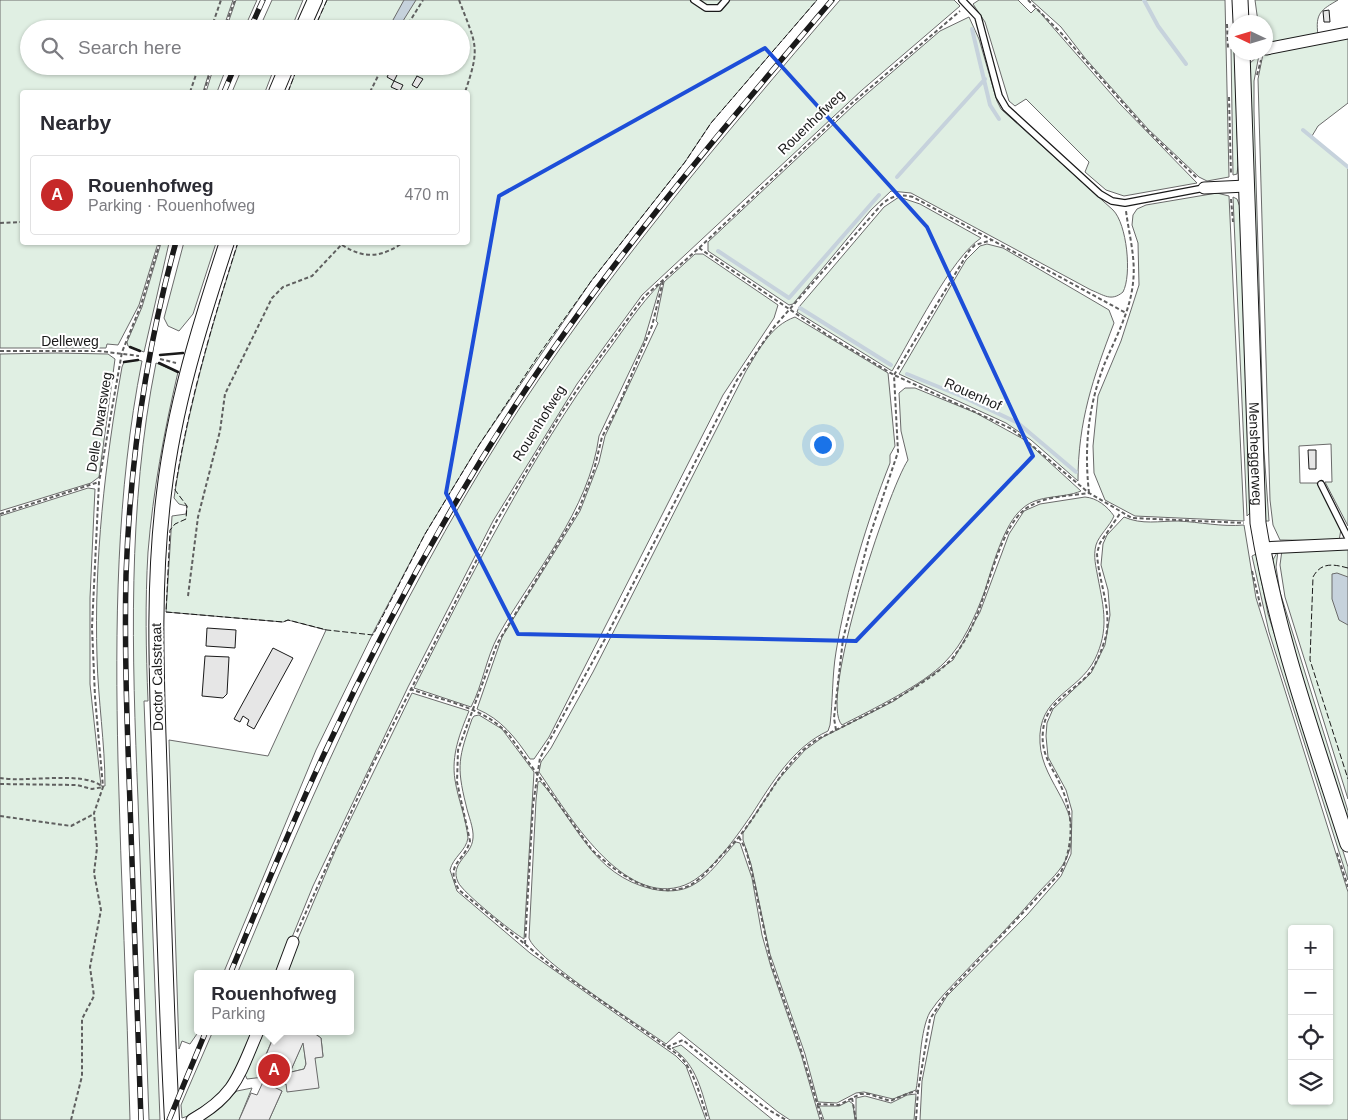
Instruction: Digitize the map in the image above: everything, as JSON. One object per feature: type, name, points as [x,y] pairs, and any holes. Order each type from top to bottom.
[{"type":"main road","points":[[1240,0],[1241,15]]},
{"type":"main road","name":"Mensheggerweg","points":[[1233,60],[1238,186],[1255,494],[1262,548],[1270,590],[1286,652],[1348,844]]},
{"type":"street","points":[[306,20],[315,0]]},
{"type":"street","points":[[1273,48],[1348,33]]},
{"type":"street","points":[[277,90],[283,75]]},
{"type":"street","points":[[1204,188],[1238,186]]},
{"type":"street","name":"Doctor Calsstraat","points":[[172,1120],[160,786],[156,573],[164,491],[172,437],[190,365],[226,245]]},
{"type":"street","points":[[1262,548],[1348,544]]},
{"type":"street","points":[[282,970],[293,942]]},
{"type":"street","points":[[192,1120],[216,1104],[235,1085],[256,1035]]},
{"type":"lane","points":[[694,0],[706,8],[718,8],[726,0]]},
{"type":"lane","points":[[965,2],[978,17],[999,96],[1006,108],[1100,194],[1112,200],[1125,203],[1204,188]]},
{"type":"lane","points":[[1321,484],[1348,538]]},
{"type":"path","points":[[214,20],[221,0]]},
{"type":"path","points":[[227,20],[235,0]]},
{"type":"path","points":[[411,20],[423,0]]},
{"type":"path","points":[[459,0],[467,20]]},
{"type":"path","points":[[1028,0],[1062,34],[1115,96],[1201,182],[1204,188]]},
{"type":"path","name":"Rouenhofweg","points":[[293,942],[335,846],[410,689],[496,522],[562,412],[644,297],[699,248],[851,104],[965,2]]},
{"type":"path","points":[[466,90],[476,61],[476,43],[470,28]]},
{"type":"path","points":[[191,90],[196,75]]},
{"type":"path","points":[[205,90],[209,75]]},
{"type":"path","points":[[371,90],[378,75]]},
{"type":"path","points":[[1229,97],[1238,186]]},
{"type":"path","points":[[525,944],[537,773],[540,758],[605,639],[715,419],[737,380],[764,341],[882,204],[891,197],[901,195],[913,197],[1126,313]]},
{"type":"path","points":[[410,689],[473,710],[494,720],[502,727],[592,850],[615,870],[644,885],[671,889],[692,884],[739,837],[784,769],[816,739],[902,694],[953,658],[976,617],[1003,544],[1022,511],[1040,502],[1089,492],[1087,429],[1092,400],[1126,313],[1133,283],[1134,266],[1125,203]]},
{"type":"path","points":[[0,224],[20,222]]},
{"type":"path","points":[[836,730],[834,709],[842,639],[869,538],[898,452],[894,375],[969,251],[983,241],[992,240]]},
{"type":"path","name":"Delle Dwarsweg","points":[[0,514],[99,482],[122,352],[141,305],[159,245]]},
{"type":"path","points":[[188,596],[198,517],[220,431],[225,394],[272,298],[283,287],[312,276],[342,245]]},
{"type":"path","points":[[344,245],[356,254],[386,254],[400,245]]},
{"type":"path","name":"Rouenhof","points":[[699,248],[790,310],[894,375],[1012,428],[1089,492],[1121,512],[1140,519],[1245,523]]},
{"type":"path","points":[[663,280],[652,326],[618,407],[602,437],[594,470],[579,509],[497,644],[473,710],[456,761],[457,782],[470,840],[468,847],[456,863],[453,875],[459,890],[554,968],[680,1056],[692,1072],[708,1120]]},
{"type":"path","name":"Delleweg","points":[[0,352],[122,352],[139,356]]},
{"type":"path","points":[[160,359],[182,364]]},
{"type":"path","points":[[71,1120],[82,1076],[82,1019],[94,996],[90,967],[101,910],[94,873],[97,848],[94,813],[103,787],[93,662],[94,552],[99,482]]},
{"type":"path","points":[[916,1120],[918,1091],[933,1011],[974,964],[1046,890],[1061,872],[1069,855],[1072,826],[1070,814],[1066,799],[1045,758],[1043,731],[1051,708],[1087,676],[1105,638],[1107,619],[1097,553],[1100,543],[1121,512]]},
{"type":"path","points":[[0,778],[63,778],[97,782],[103,787]]},
{"type":"path","points":[[0,784],[103,787]]},
{"type":"path","points":[[0,816],[71,826],[94,813]]},
{"type":"path","points":[[739,837],[746,850],[752,872],[771,963],[798,1040],[822,1120]]},
{"type":"path","points":[[667,1047],[683,1040],[764,1107],[786,1120]]},
{"type":"path","points":[[817,1104],[839,1105],[860,1094],[869,1094],[890,1102],[918,1091]]},
{"type":"path","points":[[851,1098],[854,1103],[856,1120]]},
{"type":"highlighted area","points":[[765,48],[927,227],[1033,456],[856,641],[518,634],[446,493],[499,196]]},
{"type":"green space","points":[[0,0],[233,0],[226,20],[20,20],[20,75],[208,75],[204,90],[20,90],[20,245],[157,245],[139,305],[118,345],[107,344],[106,348],[0,348]]},
{"type":"green space","points":[[236,0],[257,0],[248,20],[229,20]]},
{"type":"green space","points":[[272,0],[303,0],[295,20],[263,20]]},
{"type":"green space","points":[[327,0],[817,0],[711,123],[685,162],[592,280],[479,445],[425,534],[375,629],[316,750],[225,970],[194,970],[194,1035],[196,1035],[190,1044],[182,1041],[179,1049],[169,740],[268,756],[326,630],[288,620],[283,622],[166,612],[172,516],[186,514],[187,506],[179,504],[174,498],[179,466],[201,369],[237,245],[470,245],[470,90],[289,90],[295,75],[470,75],[470,20],[318,20]]},
{"type":"green space","points":[[840,0],[954,0],[960,6],[862,90],[642,295],[577,384],[493,521],[408,687],[313,886],[279,970],[239,970],[296,835],[358,698],[427,564],[464,499],[503,434],[580,320],[621,265],[751,105]]},
{"type":"green space","points":[[979,0],[1018,0],[1031,13],[1036,8],[1120,104],[1197,183],[1124,196],[1106,190],[1085,172],[1089,162],[1026,99],[1015,106],[1009,101],[985,22],[973,4]]},
{"type":"green space","points":[[1031,0],[1225,0],[1229,177],[1207,181],[1199,177],[1148,129],[1085,58],[1061,27]]},
{"type":"green space","points":[[1255,0],[1338,0],[1320,13],[1317,22],[1318,35],[1273,44],[1273,15],[1257,15]]},
{"type":"green space","points":[[969,17],[979,39],[1001,109],[1113,210],[1118,217],[1127,250],[1127,274],[1123,292],[1115,297],[1111,297],[1091,290],[911,193],[891,191],[871,210],[793,304],[789,305],[708,251],[708,242],[855,104],[940,31]]},
{"type":"green space","points":[[1348,38],[1348,103],[1318,126],[1312,136],[1348,167],[1348,526],[1325,482],[1332,482],[1331,444],[1299,446],[1300,483],[1317,483],[1341,529],[1339,541],[1280,540],[1273,525],[1270,500],[1258,79],[1262,60],[1273,60],[1273,52]]},
{"type":"green space","points":[[1231,60],[1235,60],[1238,165],[1237,174],[1233,175]]},
{"type":"green space","points":[[1253,60],[1258,60],[1254,81],[1254,111],[1264,451],[1269,521],[1265,521],[1249,64]]},
{"type":"green space","points":[[211,75],[224,75],[218,90],[207,90]]},
{"type":"green space","points":[[239,75],[272,75],[266,90],[233,90]]},
{"type":"green space","points":[[1217,193],[1229,196],[1244,521],[1135,516],[1105,500],[1094,473],[1093,446],[1098,396],[1121,341],[1139,285],[1138,243],[1132,225],[1133,215],[1137,209],[1146,205]]},
{"type":"green space","points":[[899,197],[920,204],[981,238],[957,262],[921,319],[892,371],[797,312],[799,307],[884,207]]},
{"type":"green space","points":[[1233,197],[1237,199],[1240,207],[1251,512],[1247,516]]},
{"type":"green space","points":[[987,244],[1003,248],[1109,310],[1114,323],[1088,400],[1081,439],[1078,481],[1031,440],[1006,423],[899,374],[966,260],[980,246]]},
{"type":"green space","points":[[160,245],[169,245],[144,352],[128,346],[127,342],[142,307]]},
{"type":"green space","points":[[183,245],[215,245],[193,314],[179,331],[168,326],[164,318]]},
{"type":"green space","points":[[695,254],[703,254],[778,305],[774,318],[723,395],[549,737],[534,759],[530,759],[519,743],[500,723],[477,709],[502,637],[580,511],[599,462],[605,436],[658,323],[656,321],[664,282]]},
{"type":"green space","points":[[661,283],[644,341],[599,436],[593,464],[584,490],[558,540],[498,636],[471,707],[414,688],[503,518],[551,435],[577,394],[625,327]]},
{"type":"green space","points":[[795,317],[888,373],[895,446],[890,455],[890,463],[865,532],[845,604],[835,661],[828,731],[804,746],[784,767],[731,843],[704,873],[685,885],[662,889],[640,883],[619,870],[599,853],[581,832],[539,772],[541,762],[551,748],[593,672],[746,371],[772,333],[786,321]]},
{"type":"green space","points":[[0,354],[108,354],[115,359],[99,477],[91,483],[0,511]]},
{"type":"green space","points":[[142,361],[133,410],[127,460],[122,510],[117,610],[119,806],[130,1120],[0,1120],[0,516],[88,488],[95,489],[90,598],[90,684],[101,786],[105,786],[97,657],[99,547],[110,439],[122,367],[124,362]]},
{"type":"green space","points":[[156,363],[178,372],[156,484],[147,571],[148,701],[144,701],[160,1120],[149,1120],[133,636],[136,526],[140,472]]},
{"type":"green space","points":[[905,388],[915,388],[976,413],[1025,440],[1081,491],[1036,501],[1023,508],[1016,515],[1004,536],[977,611],[963,639],[951,655],[935,671],[910,688],[882,705],[842,725],[837,708],[839,678],[847,639],[872,551],[898,479],[908,460],[901,431],[899,393]]},
{"type":"green space","points":[[1085,497],[1101,503],[1114,516],[1095,549],[1104,629],[1095,659],[1088,670],[1060,696],[1045,715],[1041,727],[1040,743],[1048,772],[1068,812],[1072,826],[1072,841],[1067,857],[1062,867],[945,993],[930,1012],[922,1039],[916,1090],[893,1099],[864,1092],[856,1093],[837,1103],[818,1102],[805,1054],[770,954],[751,864],[743,840],[743,833],[777,781],[805,750],[823,737],[894,701],[953,660],[980,612],[1009,534],[1024,511],[1040,504]]},
{"type":"green space","points":[[1124,517],[1144,522],[1178,521],[1219,525],[1244,525],[1256,598],[1348,892],[1348,1120],[920,1120],[922,1081],[935,1015],[947,996],[1027,915],[1061,876],[1071,854],[1072,811],[1066,790],[1048,757],[1047,723],[1053,709],[1091,673],[1105,645],[1110,615],[1108,590],[1101,565],[1103,544],[1107,535]]},
{"type":"green space","points":[[1348,548],[1348,799],[1285,597],[1280,565],[1282,550]]},
{"type":"green space","points":[[1278,551],[1276,567],[1280,592],[1348,811],[1348,824],[1295,658],[1270,565]]},
{"type":"green space","points":[[1256,554],[1268,614],[1348,867],[1348,880],[1269,632],[1252,556]]},
{"type":"green space","points":[[412,693],[469,711],[455,753],[454,762],[455,780],[468,838],[465,847],[454,861],[450,870],[457,891],[530,953],[676,1056],[686,1066],[706,1120],[269,1120],[282,1091],[273,1087],[286,1083],[288,1092],[315,1058],[323,1056],[321,1038],[317,1035],[354,1035],[354,970],[285,970],[336,849]]},
{"type":"green space","points":[[479,715],[502,729],[534,772],[524,939],[499,921],[468,894],[458,882],[456,875],[456,870],[469,850],[473,838],[461,780],[460,761],[472,719],[474,716]]},
{"type":"green space","points":[[540,781],[587,845],[600,859],[614,872],[631,882],[652,889],[673,891],[693,885],[711,871],[736,842],[740,843],[752,878],[762,935],[771,967],[801,1054],[820,1120],[790,1120],[679,1032],[666,1044],[569,976],[536,948],[529,938],[536,800],[538,782]]},
{"type":"green space","points":[[211,1035],[252,1035],[226,1091],[182,1118],[181,1105]]},
{"type":"green space","points":[[259,1035],[274,1035],[261,1066],[268,1071],[264,1077],[247,1079],[244,1072]]},
{"type":"green space","points":[[303,1042],[306,1064],[304,1069],[287,1073],[281,1070],[283,1066],[291,1070]]},
{"type":"green space","points":[[681,1045],[773,1120],[710,1120],[693,1071],[687,1062],[672,1048]]},
{"type":"green space","points":[[252,1088],[239,1120],[199,1120],[237,1091]]},
{"type":"green space","points":[[916,1094],[914,1120],[856,1120],[856,1098],[865,1096],[891,1103],[907,1095]]},
{"type":"green space","points":[[849,1101],[853,1104],[855,1120],[824,1120],[819,1106],[839,1106]]},
{"type":"shaded area","points":[[404,0],[416,0],[404,20],[393,20]]},
{"type":"shaded area","points":[[1337,573],[1348,577],[1348,625],[1339,620],[1332,599],[1332,574]]},
{"type":"shaded area","points":[[274,1035],[317,1035],[321,1038],[323,1057],[315,1058],[319,1088],[287,1092],[286,1084],[275,1085],[274,1087],[282,1091],[269,1120],[239,1120],[251,1093],[257,1095],[268,1071],[261,1067]],"holes":[[[303,1043],[306,1064],[304,1069],[287,1073],[282,1070],[283,1066],[291,1070]]]},
{"type":"building","points":[[1329,10],[1330,22],[1324,22],[1323,11]]},
{"type":"building","points":[[388,75],[397,75],[394,81],[387,77]]},
{"type":"building","points":[[417,76],[423,79],[417,88],[412,85]]},
{"type":"building","points":[[394,81],[403,85],[400,90],[391,87]]},
{"type":"building","points":[[1308,450],[1316,450],[1316,469],[1309,469]]},
{"type":"building","points":[[207,628],[236,630],[235,648],[206,646]]},
{"type":"building","points":[[273,648],[293,658],[254,729],[247,725],[249,720],[243,716],[240,722],[234,719]]},
{"type":"building","points":[[205,656],[229,657],[227,694],[223,698],[202,696]]},
{"type":"waterway","points":[[1144,0],[1158,26],[1186,64]]},
{"type":"waterway","points":[[972,29],[990,105],[999,119]]},
{"type":"waterway","points":[[897,177],[985,79]]},
{"type":"waterway","points":[[1303,130],[1348,167]]},
{"type":"waterway","points":[[718,251],[789,298],[879,195]]},
{"type":"waterway","points":[[800,308],[891,365]]},
{"type":"waterway","points":[[907,374],[961,396],[1018,423],[1076,472]]},
{"type":"railway","points":[[254,20],[263,0]]},
{"type":"railway","points":[[232,970],[276,862],[347,706],[391,618],[463,489],[551,352],[627,248],[832,0]]},
{"type":"railway","points":[[225,90],[231,75]]},
{"type":"railway","points":[[141,1120],[127,704],[126,575],[131,491],[141,407],[156,324],[175,245]]},
{"type":"railway","points":[[169,1120],[204,1035]]},
{"type":"fence","points":[[318,20],[327,0]]},
{"type":"fence","points":[[237,245],[202,365],[180,458],[175,490],[187,506],[186,519],[175,524],[170,530],[166,612],[283,622],[288,620],[327,630],[373,635],[425,534],[479,445],[540,353],[592,280],[685,162],[711,123],[817,0]]},
{"type":"fence","points":[[289,90],[295,75]]},
{"type":"fence","points":[[1348,568],[1328,565],[1316,572],[1313,577],[1310,660],[1348,779]]},
{"type":"wall","points":[[130,347],[140,351]]},
{"type":"wall","points":[[160,355],[183,353]]},
{"type":"wall","points":[[124,362],[138,360]]},
{"type":"wall","points":[[159,363],[178,372]]},
{"type":"place","name":"Rouenhofweg","points":[[274,1070]]}]
